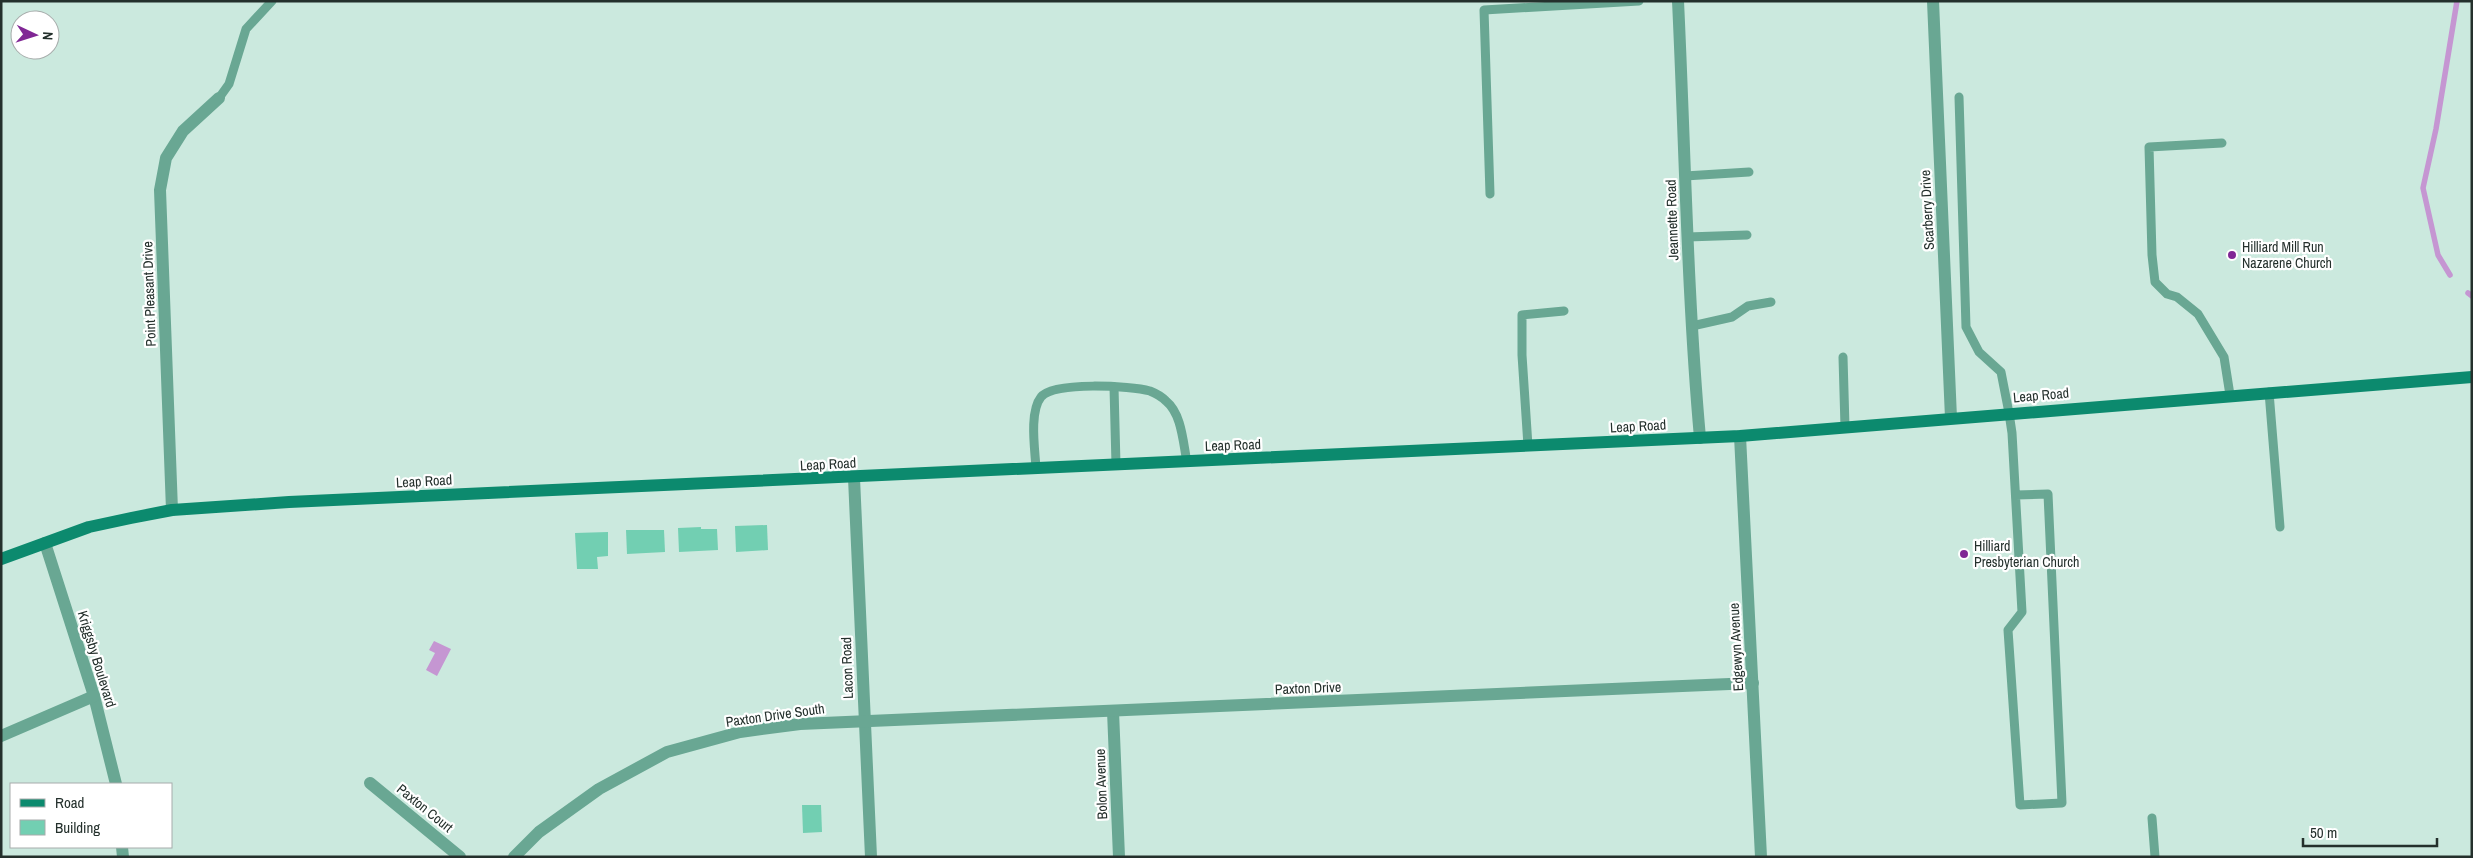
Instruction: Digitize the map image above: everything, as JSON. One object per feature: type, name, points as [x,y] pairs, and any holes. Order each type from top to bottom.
[{"type":"street","name":"Jeannette Road","points":[[1678,1],[1687,237],[1700,438]]},
{"type":"street","name":"Scarberry Drive","points":[[1933,1],[1951,418]]},
{"type":"street","name":"Point Pleasant Drive","points":[[172,510],[160,190],[166,158],[183,130],[219,98]]},
{"type":"street","name":"Leap Road","points":[[1,559],[89,527],[172,510],[289,502],[854,478],[1740,436],[2472,376]]},
{"type":"street","name":"Edgewyn Avenue","points":[[1740,436],[1761,857]]},
{"type":"street","name":"Lacon Road","points":[[854,478],[871,857]]},
{"type":"street","name":"Kriggsby Boulevard","points":[[45,543],[94,696],[116,783]]},
{"type":"street","name":"Paxton Drive","points":[[864,721],[1753,683]]},
{"type":"street","points":[[1,736],[94,696]]},
{"type":"street","name":"Bolon Avenue","points":[[1113,711],[1119,857]]},
{"type":"street","name":"Paxton Drive South","points":[[514,857],[539,832],[599,789],[667,752],[740,732],[800,724],[864,721]]},
{"type":"street","name":"Paxton Court","points":[[370,783],[460,857]]},
{"type":"lane","points":[[219,98],[229,84],[246,29],[272,1]]},
{"type":"lane","points":[[1490,194],[1484,10],[1639,1]]},
{"type":"lane","points":[[1960,97],[1966,327],[1979,352],[2001,372],[2009,413],[2016,495],[2022,612],[2008,630],[2020,805],[2062,803],[2048,494],[2016,495]]},
{"type":"lane","points":[[2222,143],[2149,147],[2152,255],[2155,282],[2167,294],[2177,297],[2198,314],[2224,357],[2230,395]]},
{"type":"lane","points":[[1685,176],[1749,172]]},
{"type":"lane","points":[[1687,237],[1747,235]]},
{"type":"lane","points":[[1692,326],[1732,317],[1748,306],[1771,302]]},
{"type":"lane","points":[[1528,446],[1522,355],[1522,315],[1564,311]]},
{"type":"lane","points":[[1842,357],[1845,427]]},
{"type":"lane","points":[[1036,468],[1035,406],[1042,395],[1057,388],[1114,387],[1150,391],[1168,402],[1180,424],[1187,462]]},
{"type":"lane","points":[[1114,387],[1116,465]]},
{"type":"lane","points":[[2270,392],[2280,528]]},
{"type":"lane","points":[[2152,818],[2156,857]]},
{"type":"shaded area","points":[[434,641],[451,649],[437,676],[426,670],[435,653],[429,650]]},
{"type":"building","points":[[767,525],[768,550],[736,552],[735,526]]},
{"type":"building","points":[[701,527],[701,529],[717,529],[718,550],[679,552],[678,528]]},
{"type":"building","points":[[626,530],[664,530],[665,552],[627,554]]},
{"type":"building","points":[[608,532],[608,556],[597,557],[598,569],[577,569],[575,533]]},
{"type":"building","points":[[802,805],[821,805],[822,832],[803,833]]},
{"type":"waterway","points":[[2450,275],[2438,255],[2423,188],[2436,129],[2457,1]]},
{"type":"waterway","points":[[2468,293],[2472,296]]},
{"type":"place","name":"Hilliard Mill Run Nazarene Church","points":[[2232,255]]},
{"type":"place","name":"Hilliard Presbyterian Church","points":[[1964,554]]}]
